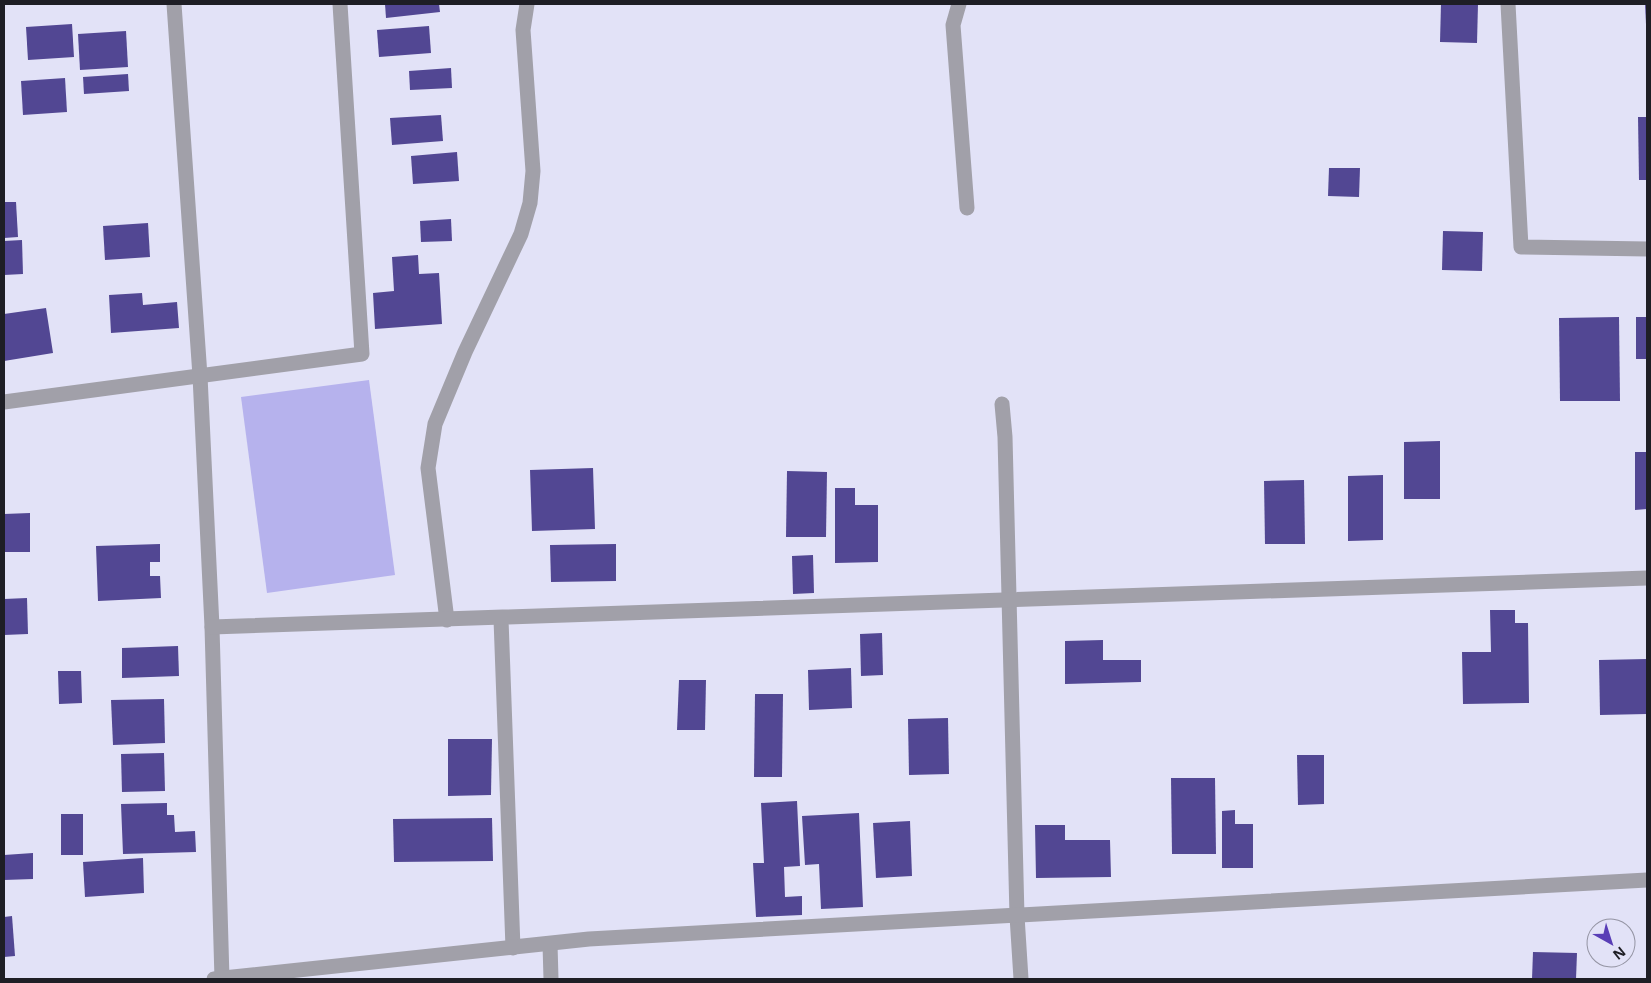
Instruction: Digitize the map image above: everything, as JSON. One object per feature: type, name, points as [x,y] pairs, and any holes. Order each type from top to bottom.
[{"type":"street","points":[[174,4],[200,376],[212,627],[222,979]]},
{"type":"street","points":[[4,402],[362,354],[340,4]]},
{"type":"street","points":[[447,620],[428,468],[435,424],[465,352],[521,234],[530,203],[533,170],[523,30],[527,4]]},
{"type":"street","points":[[959,4],[953,25],[967,208]]},
{"type":"street","points":[[1508,4],[1521,247],[1647,249]]},
{"type":"street","points":[[1002,404],[1005,437],[1017,916],[1021,979]]},
{"type":"street","points":[[212,627],[1647,578]]},
{"type":"street","points":[[501,618],[513,948]]},
{"type":"street","points":[[214,979],[598,939],[1647,880]]},
{"type":"street","points":[[550,944],[551,979]]},
{"type":"shaded area","points":[[369,380],[395,575],[267,593],[241,397]]},
{"type":"building","points":[[385,4],[439,4],[440,12],[386,18]]},
{"type":"building","points":[[1441,4],[1478,4],[1477,43],[1440,42]]},
{"type":"building","points":[[1645,4],[1647,4],[1647,24],[1646,24]]},
{"type":"building","points":[[72,24],[74,57],[28,60],[26,27]]},
{"type":"building","points":[[429,26],[431,53],[379,57],[377,30]]},
{"type":"building","points":[[126,31],[128,67],[80,70],[78,34]]},
{"type":"building","points":[[451,68],[452,88],[410,90],[409,71]]},
{"type":"building","points":[[128,74],[129,91],[84,94],[83,77]]},
{"type":"building","points":[[65,78],[67,112],[23,115],[21,81]]},
{"type":"building","points":[[441,115],[443,141],[392,145],[390,118]]},
{"type":"building","points":[[1638,117],[1647,117],[1647,180],[1639,180]]},
{"type":"building","points":[[457,152],[459,181],[413,184],[411,156]]},
{"type":"building","points":[[1329,168],[1360,168],[1359,197],[1328,196]]},
{"type":"building","points":[[4,202],[16,202],[18,237],[4,238]]},
{"type":"building","points":[[451,219],[452,241],[421,242],[420,221]]},
{"type":"building","points":[[148,223],[150,257],[105,260],[103,226]]},
{"type":"building","points":[[1443,231],[1483,232],[1482,271],[1442,270]]},
{"type":"building","points":[[22,240],[23,274],[4,275],[4,241]]},
{"type":"building","points":[[418,255],[419,274],[439,273],[442,324],[375,329],[373,293],[394,291],[392,257]]},
{"type":"building","points":[[142,293],[143,305],[177,302],[179,328],[111,333],[109,295]]},
{"type":"building","points":[[46,308],[53,353],[4,361],[4,314]]},
{"type":"building","points":[[1619,317],[1620,401],[1560,401],[1559,318]]},
{"type":"building","points":[[1636,317],[1647,317],[1647,359],[1636,359]]},
{"type":"building","points":[[1440,441],[1440,499],[1404,499],[1404,442]]},
{"type":"building","points":[[1635,452],[1647,452],[1647,509],[1635,510]]},
{"type":"building","points":[[593,468],[595,529],[532,531],[530,470]]},
{"type":"building","points":[[787,471],[827,472],[826,537],[786,537]]},
{"type":"building","points":[[1383,475],[1383,540],[1348,541],[1348,476]]},
{"type":"building","points":[[1304,480],[1305,544],[1265,544],[1264,481]]},
{"type":"building","points":[[835,488],[855,488],[855,505],[878,505],[878,562],[835,563]]},
{"type":"building","points":[[30,513],[30,552],[4,552],[4,514]]},
{"type":"building","points":[[160,544],[160,562],[150,562],[150,576],[160,576],[161,598],[98,601],[96,546]]},
{"type":"building","points":[[616,544],[616,581],[551,582],[550,545]]},
{"type":"building","points":[[813,555],[814,593],[793,594],[792,556]]},
{"type":"building","points":[[27,598],[28,634],[4,635],[4,599]]},
{"type":"building","points":[[1490,610],[1515,610],[1515,623],[1528,623],[1529,703],[1463,704],[1462,652],[1491,652]]},
{"type":"building","points":[[882,633],[883,675],[861,676],[860,634]]},
{"type":"building","points":[[1103,640],[1103,660],[1141,660],[1141,682],[1065,684],[1065,641]]},
{"type":"building","points":[[178,646],[179,676],[122,678],[122,648]]},
{"type":"building","points":[[1647,659],[1647,714],[1600,715],[1599,660]]},
{"type":"building","points":[[851,668],[852,708],[809,710],[808,670]]},
{"type":"building","points":[[58,671],[81,671],[82,703],[59,704]]},
{"type":"building","points":[[679,680],[706,680],[705,730],[677,730]]},
{"type":"building","points":[[755,694],[783,694],[782,777],[754,777]]},
{"type":"building","points":[[164,699],[165,743],[113,745],[111,700]]},
{"type":"building","points":[[948,718],[949,774],[909,775],[908,719]]},
{"type":"building","points":[[448,739],[492,739],[491,795],[448,796]]},
{"type":"building","points":[[164,753],[165,791],[122,792],[121,754]]},
{"type":"building","points":[[1297,755],[1324,755],[1324,804],[1298,805]]},
{"type":"building","points":[[1171,778],[1215,778],[1216,854],[1172,854]]},
{"type":"building","points":[[797,801],[800,866],[784,867],[785,897],[802,896],[802,915],[756,917],[753,863],[764,863],[761,803]]},
{"type":"building","points":[[167,803],[167,815],[174,815],[175,832],[195,831],[196,852],[123,854],[121,804]]},
{"type":"building","points":[[1235,810],[1235,824],[1253,824],[1253,868],[1222,868],[1222,811]]},
{"type":"building","points":[[859,813],[863,907],[821,909],[819,864],[805,865],[802,816]]},
{"type":"building","points":[[61,814],[83,814],[83,855],[61,855]]},
{"type":"building","points":[[492,818],[493,861],[394,862],[393,819]]},
{"type":"building","points":[[910,821],[912,876],[876,878],[873,823]]},
{"type":"building","points":[[1035,825],[1065,825],[1065,840],[1110,840],[1111,877],[1036,878]]},
{"type":"building","points":[[33,853],[33,879],[4,880],[4,855]]},
{"type":"building","points":[[143,858],[144,893],[85,897],[83,862]]},
{"type":"building","points":[[12,916],[15,956],[4,957],[4,917]]},
{"type":"building","points":[[1533,952],[1577,953],[1576,979],[1532,979]]}]
